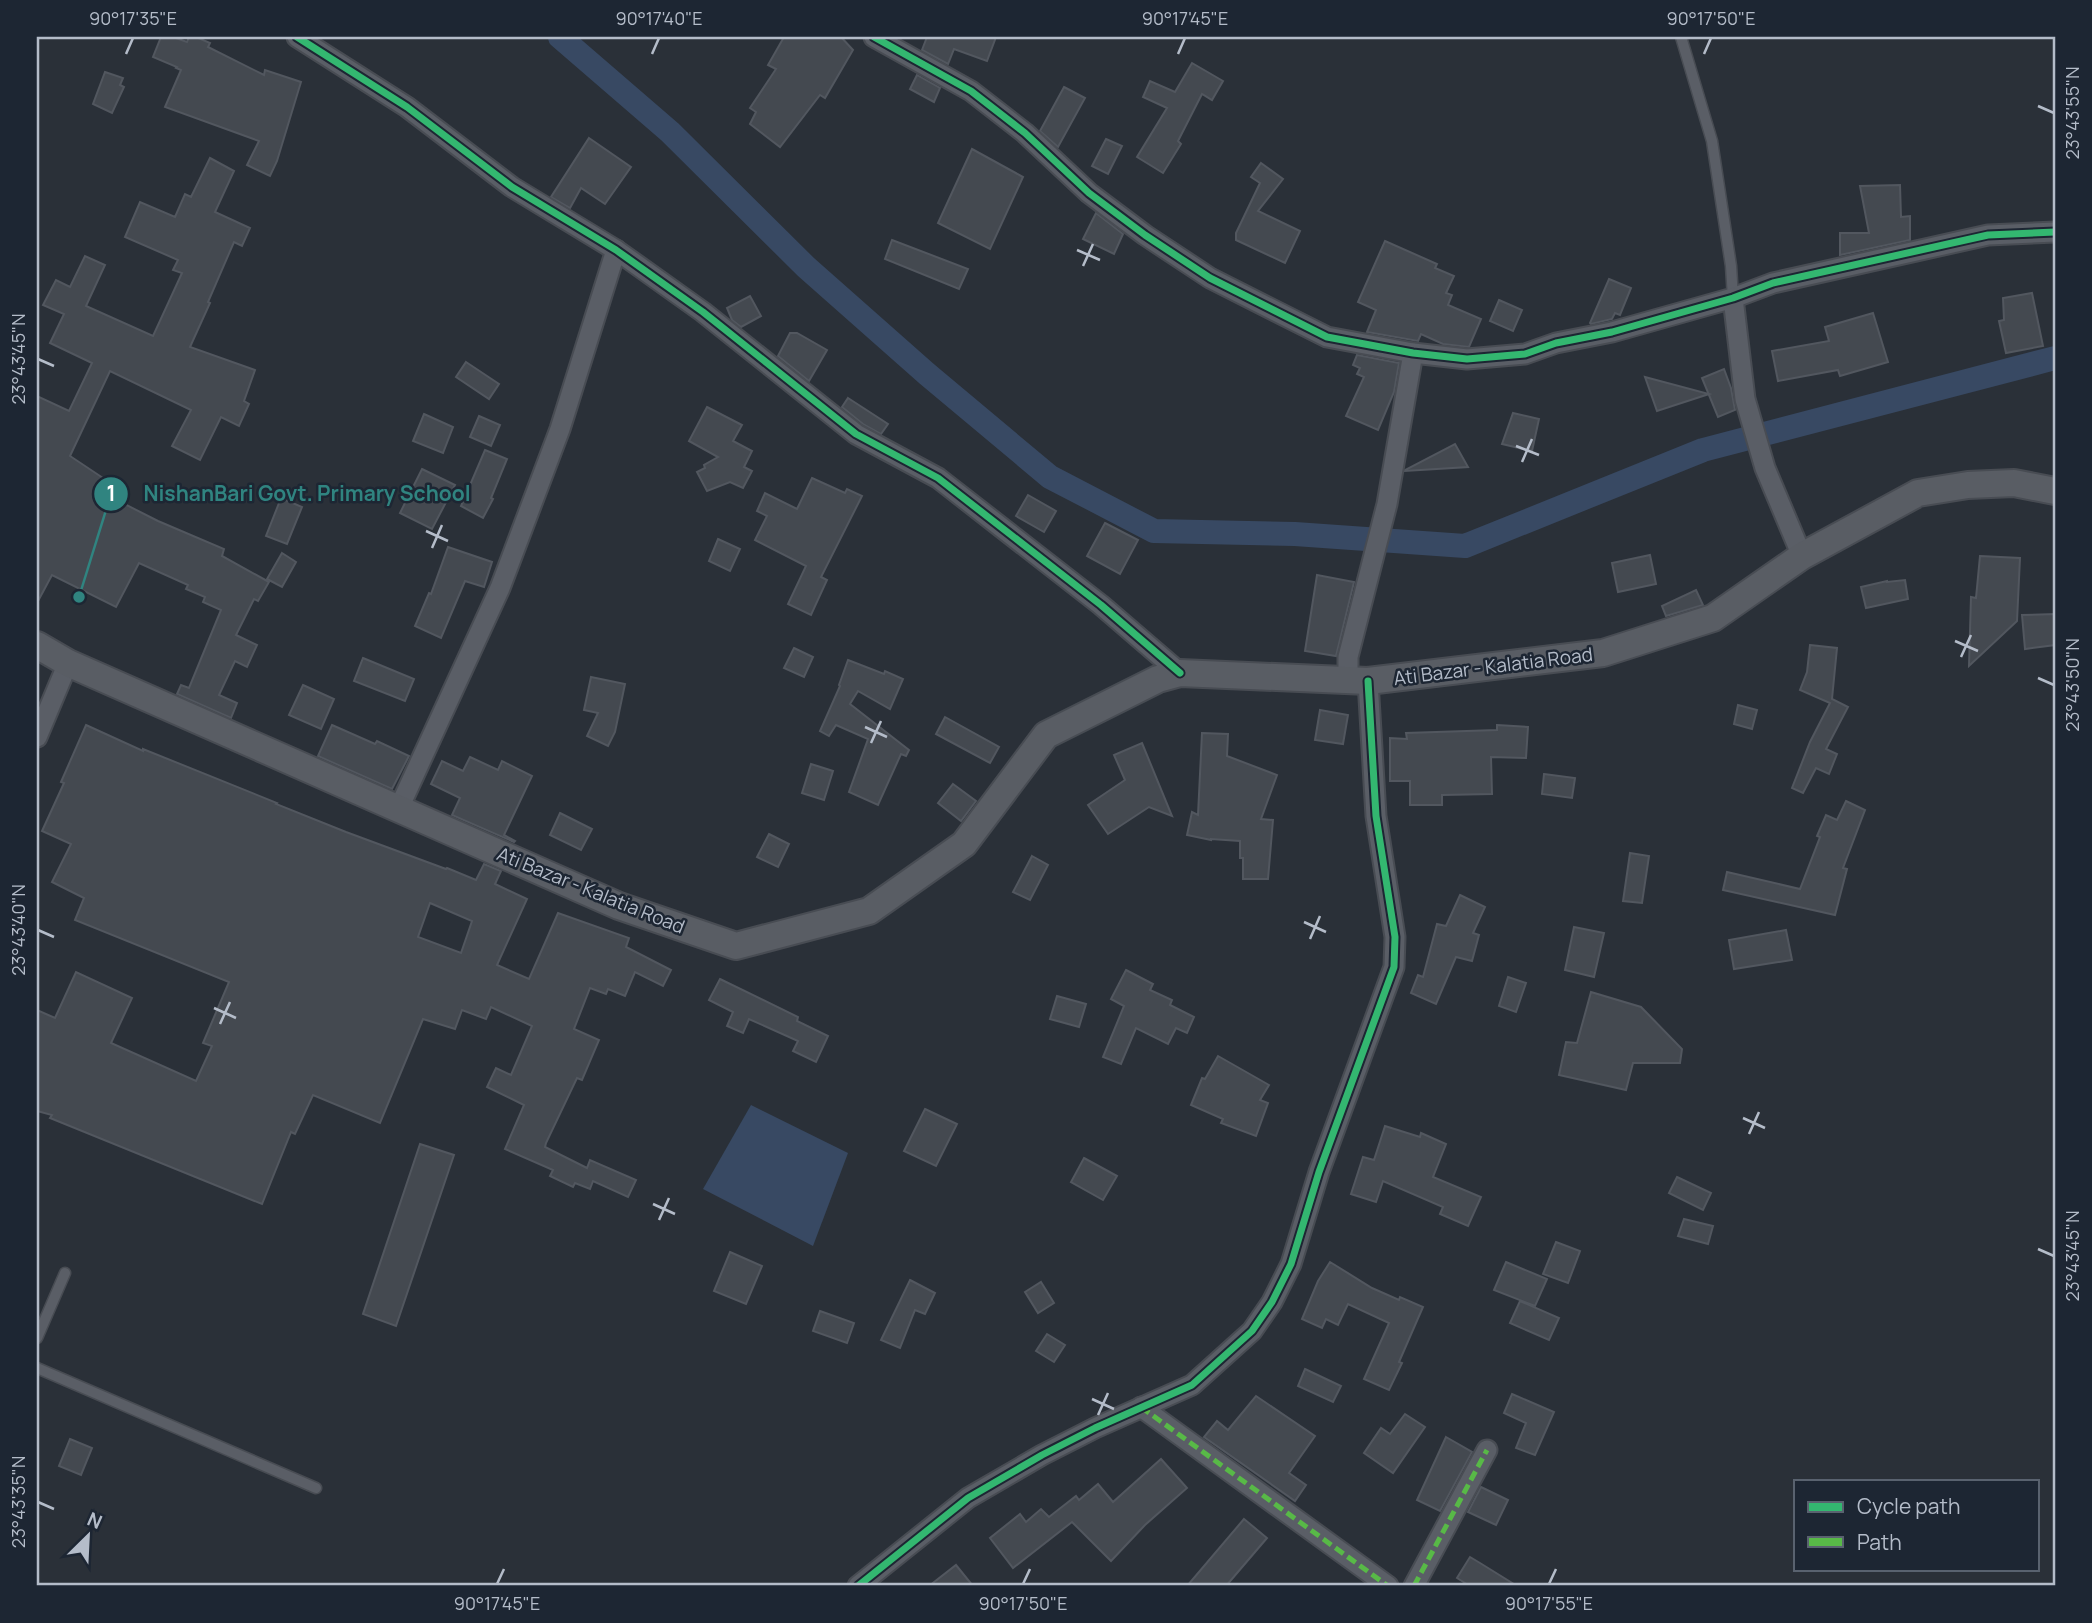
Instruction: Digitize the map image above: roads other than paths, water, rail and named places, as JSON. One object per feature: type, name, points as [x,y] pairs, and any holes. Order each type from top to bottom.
[{"type":"main road","name":"Ati Bazar - Kalatia Road","points":[[37,645],[68,663],[619,906],[736,946],[869,911],[964,844],[1046,735],[1158,679],[1180,673],[1358,681],[1603,653],[1713,618],[1802,556],[1919,493],[1968,485],[2014,483],[2055,491]]},
{"type":"street","points":[[297,37],[407,107],[512,187],[615,250],[703,312],[856,434],[938,478],[1101,605],[1180,673]]},
{"type":"street","points":[[874,37],[971,91],[1026,133],[1089,193],[1210,278],[1327,337],[1413,353],[1467,359],[1525,354],[1556,343],[1612,332],[1733,298],[1773,284],[1988,235],[2055,232]]},
{"type":"street","points":[[399,808],[500,589],[560,429],[615,250]]},
{"type":"street","points":[[1733,298],[1745,399],[1765,468],[1802,556]]},
{"type":"street","points":[[858,1586],[968,1498],[1052,1450],[1192,1385],[1252,1331],[1272,1302],[1291,1264],[1319,1172],[1394,967],[1395,937],[1358,681],[1348,657],[1387,504],[1413,353]]},
{"type":"street","points":[[37,737],[68,663]]},
{"type":"street","points":[[1141,1407],[1388,1586]]},
{"type":"street","points":[[1414,1586],[1487,1450]]},
{"type":"lane","points":[[1681,37],[1712,141],[1731,265],[1733,298]]},
{"type":"lane","points":[[37,1338],[65,1273]]},
{"type":"lane","points":[[37,1368],[316,1488]]},
{"type":"water","points":[[751,1105],[848,1153],[813,1246],[703,1189]]},
{"type":"waterway","points":[[560,37],[670,132],[806,267],[927,374],[1050,477],[1154,531],[1295,534],[1465,546],[1703,450],[2055,358]]},
{"type":"place","name":"NishanBari Govt. Primary School","points":[[79,597]]}]
